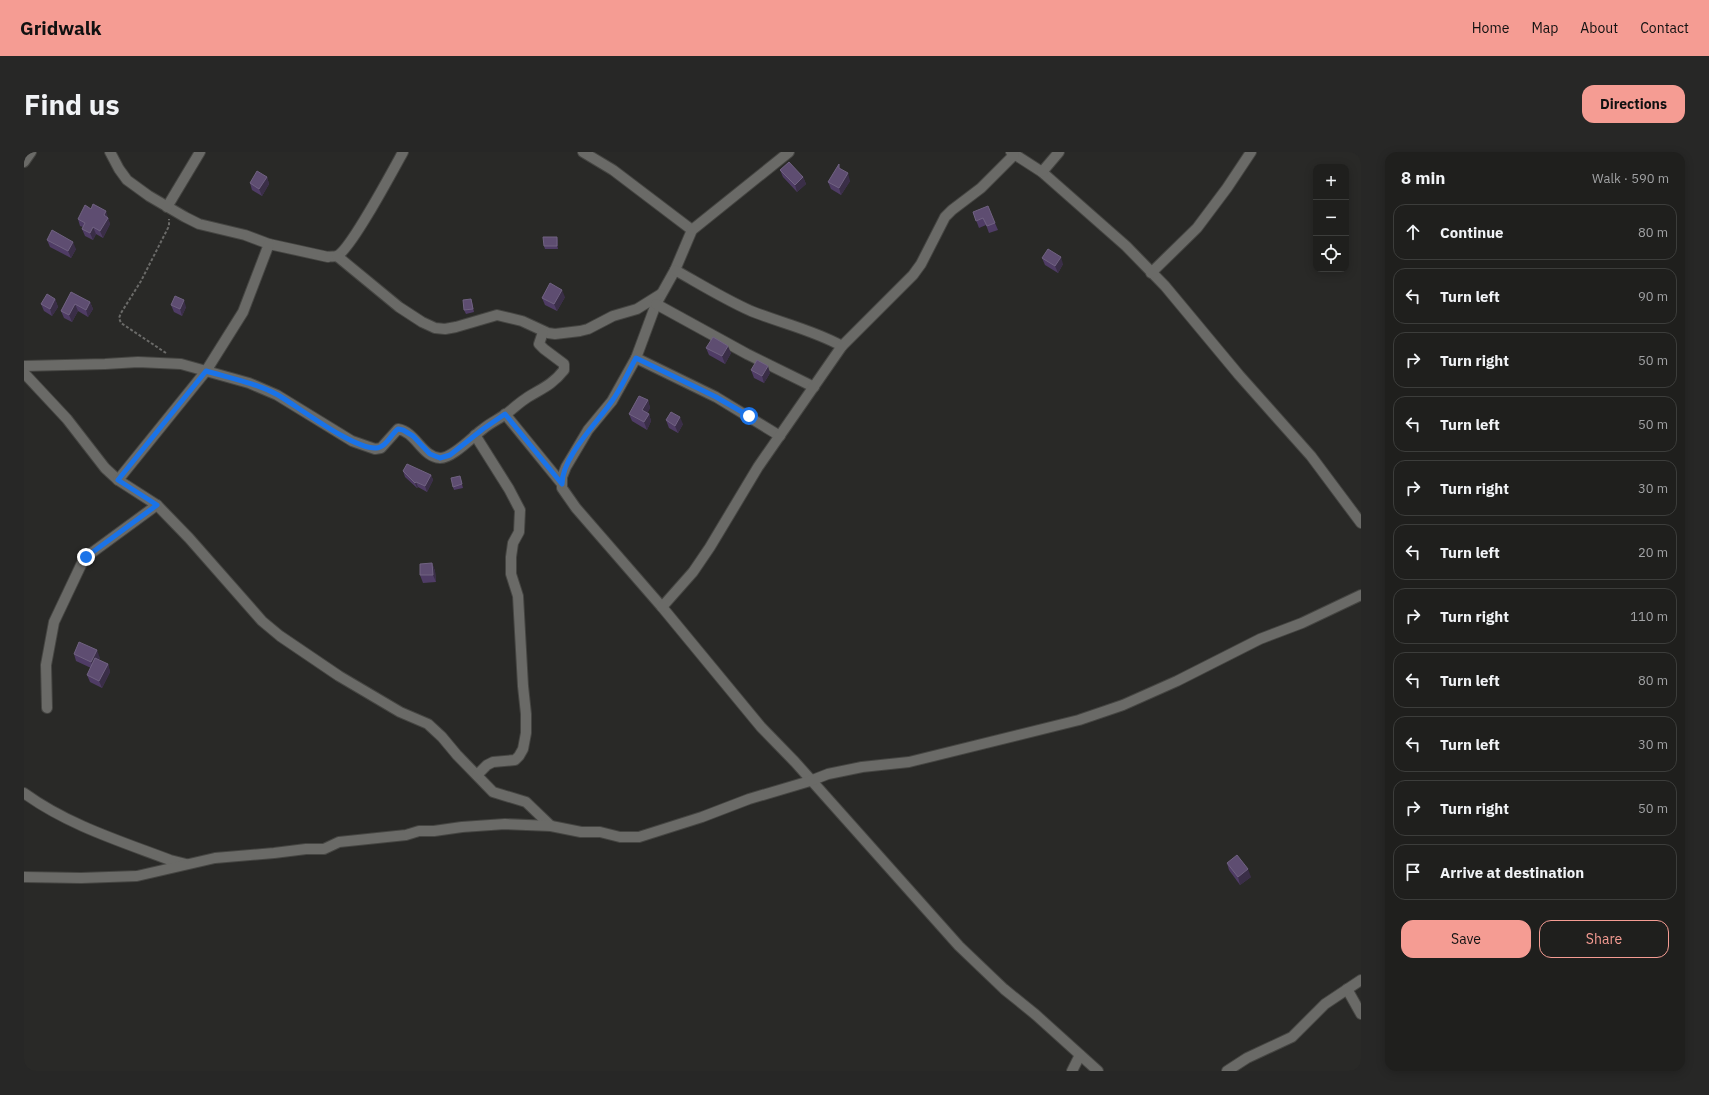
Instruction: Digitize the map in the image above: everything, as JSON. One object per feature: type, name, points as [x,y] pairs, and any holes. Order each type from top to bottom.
[{"type":"street","points":[[24,162],[31,152]]},
{"type":"street","points":[[110,152],[127,180],[168,212],[198,224],[245,235],[269,244],[328,257],[337,256],[356,234],[403,152]]},
{"type":"street","points":[[168,212],[189,169],[200,152]]},
{"type":"street","points":[[583,152],[613,170],[692,230]]},
{"type":"street","points":[[789,152],[692,230],[675,270],[656,304],[636,358],[612,401],[588,430],[573,455],[562,477],[562,488],[576,508],[662,607],[761,727],[795,762],[810,781],[959,946],[1004,989],[1098,1071]]},
{"type":"street","points":[[1042,172],[1059,152]]},
{"type":"street","points":[[1151,272],[1197,228],[1252,152]]},
{"type":"street","points":[[662,607],[693,572],[758,467],[842,346],[913,275],[921,264],[945,217],[981,188],[1013,153],[1042,172],[1126,246],[1165,286],[1239,375],[1311,456],[1361,524]]},
{"type":"street","points":[[118,480],[206,371],[243,312],[269,244]]},
{"type":"street","points":[[337,256],[399,307],[422,322],[435,328],[445,329],[456,327],[497,316],[522,321],[542,332],[555,334],[588,329],[603,320],[636,309],[661,294]]},
{"type":"street","points":[[675,270],[729,301],[752,311],[815,333],[842,346]]},
{"type":"street","points":[[656,304],[747,354],[814,387]]},
{"type":"street","points":[[24,366],[138,362],[181,364],[249,383],[277,395],[352,441],[375,449],[381,448],[398,429],[403,430],[413,436],[430,454],[440,458],[450,455],[528,397],[547,387],[564,370],[564,364],[539,344],[542,332]]},
{"type":"street","points":[[636,358],[716,397],[780,436]]},
{"type":"street","points":[[24,373],[67,419],[105,468],[118,480],[157,505],[189,538],[262,620],[280,636],[339,676],[400,712],[428,724],[493,792],[526,802],[534,808],[551,826]]},
{"type":"street","points":[[505,414],[562,484]]},
{"type":"street","points":[[475,435],[509,489],[520,510],[519,532],[513,543],[511,557],[511,574],[518,596],[526,714],[526,733],[519,756],[515,760],[493,762],[487,765],[477,775]]},
{"type":"street","points":[[47,708],[46,665],[54,622],[81,565],[86,557],[157,505]]},
{"type":"street","points":[[24,877],[82,878],[138,876],[215,858],[306,849],[324,849],[339,842],[406,835],[419,831],[434,832],[462,827],[505,824],[551,826],[581,832],[600,832],[620,837],[639,837],[708,816],[749,799],[810,781],[828,774],[909,762],[1079,720],[1123,705],[1177,681],[1260,639],[1302,623],[1361,595]]},
{"type":"street","points":[[24,793],[72,822],[170,860],[188,865]]},
{"type":"street","points":[[1227,1071],[1247,1058],[1292,1037],[1325,1004],[1361,980]]},
{"type":"street","points":[[1347,989],[1361,1014]]},
{"type":"street","points":[[1072,1071],[1080,1054]]},
{"type":"path","points":[[167,354],[121,323],[119,318],[143,277],[169,226],[168,212]]},
{"type":"building","points":[[789,162],[803,177],[795,185],[780,170]]},
{"type":"building","points":[[839,164],[839,168],[848,173],[839,188],[828,182]]},
{"type":"building","points":[[257,171],[267,177],[259,189],[250,183]]},
{"type":"building","points":[[93,204],[106,211],[104,215],[108,218],[100,231],[93,227],[90,233],[82,229],[85,223],[78,219],[85,205],[91,209]]},
{"type":"building","points":[[988,206],[995,223],[987,226],[983,218],[976,221],[973,212]]},
{"type":"building","points":[[52,230],[73,242],[68,251],[47,240]]},
{"type":"building","points":[[543,237],[557,237],[557,246],[544,246]]},
{"type":"building","points":[[1048,249],[1061,257],[1055,266],[1042,258]]},
{"type":"building","points":[[550,283],[562,290],[554,304],[542,298]]},
{"type":"building","points":[[71,292],[90,302],[86,310],[75,304],[69,315],[61,311]]},
{"type":"building","points":[[47,294],[55,299],[50,309],[41,304]]},
{"type":"building","points":[[175,296],[184,300],[180,309],[171,305]]},
{"type":"building","points":[[471,299],[473,309],[464,310],[463,300]]},
{"type":"building","points":[[713,337],[728,346],[722,356],[706,348]]},
{"type":"building","points":[[757,360],[768,366],[762,376],[751,370]]},
{"type":"building","points":[[639,396],[648,400],[642,410],[649,414],[644,422],[629,414]]},
{"type":"building","points":[[671,412],[680,417],[675,426],[666,420]]},
{"type":"building","points":[[407,464],[431,475],[425,486],[416,482],[415,483],[403,471]]},
{"type":"building","points":[[460,476],[462,484],[453,487],[451,478]]},
{"type":"building","points":[[432,563],[433,575],[420,575],[420,564]]},
{"type":"building","points":[[79,642],[97,650],[91,662],[74,654]]},
{"type":"building","points":[[95,658],[108,664],[99,681],[87,675]]},
{"type":"building","points":[[1237,855],[1248,869],[1238,877],[1227,863]]},
{"type":"route","points":[[86,557],[114,538],[157,505],[118,480],[206,371],[249,383],[277,395],[352,441],[375,449],[381,448],[398,429],[403,430],[413,436],[430,454],[440,458],[450,455],[505,414],[544,464],[562,484],[562,477],[573,455],[588,430],[612,401],[636,358],[716,397],[749,416]]}]
